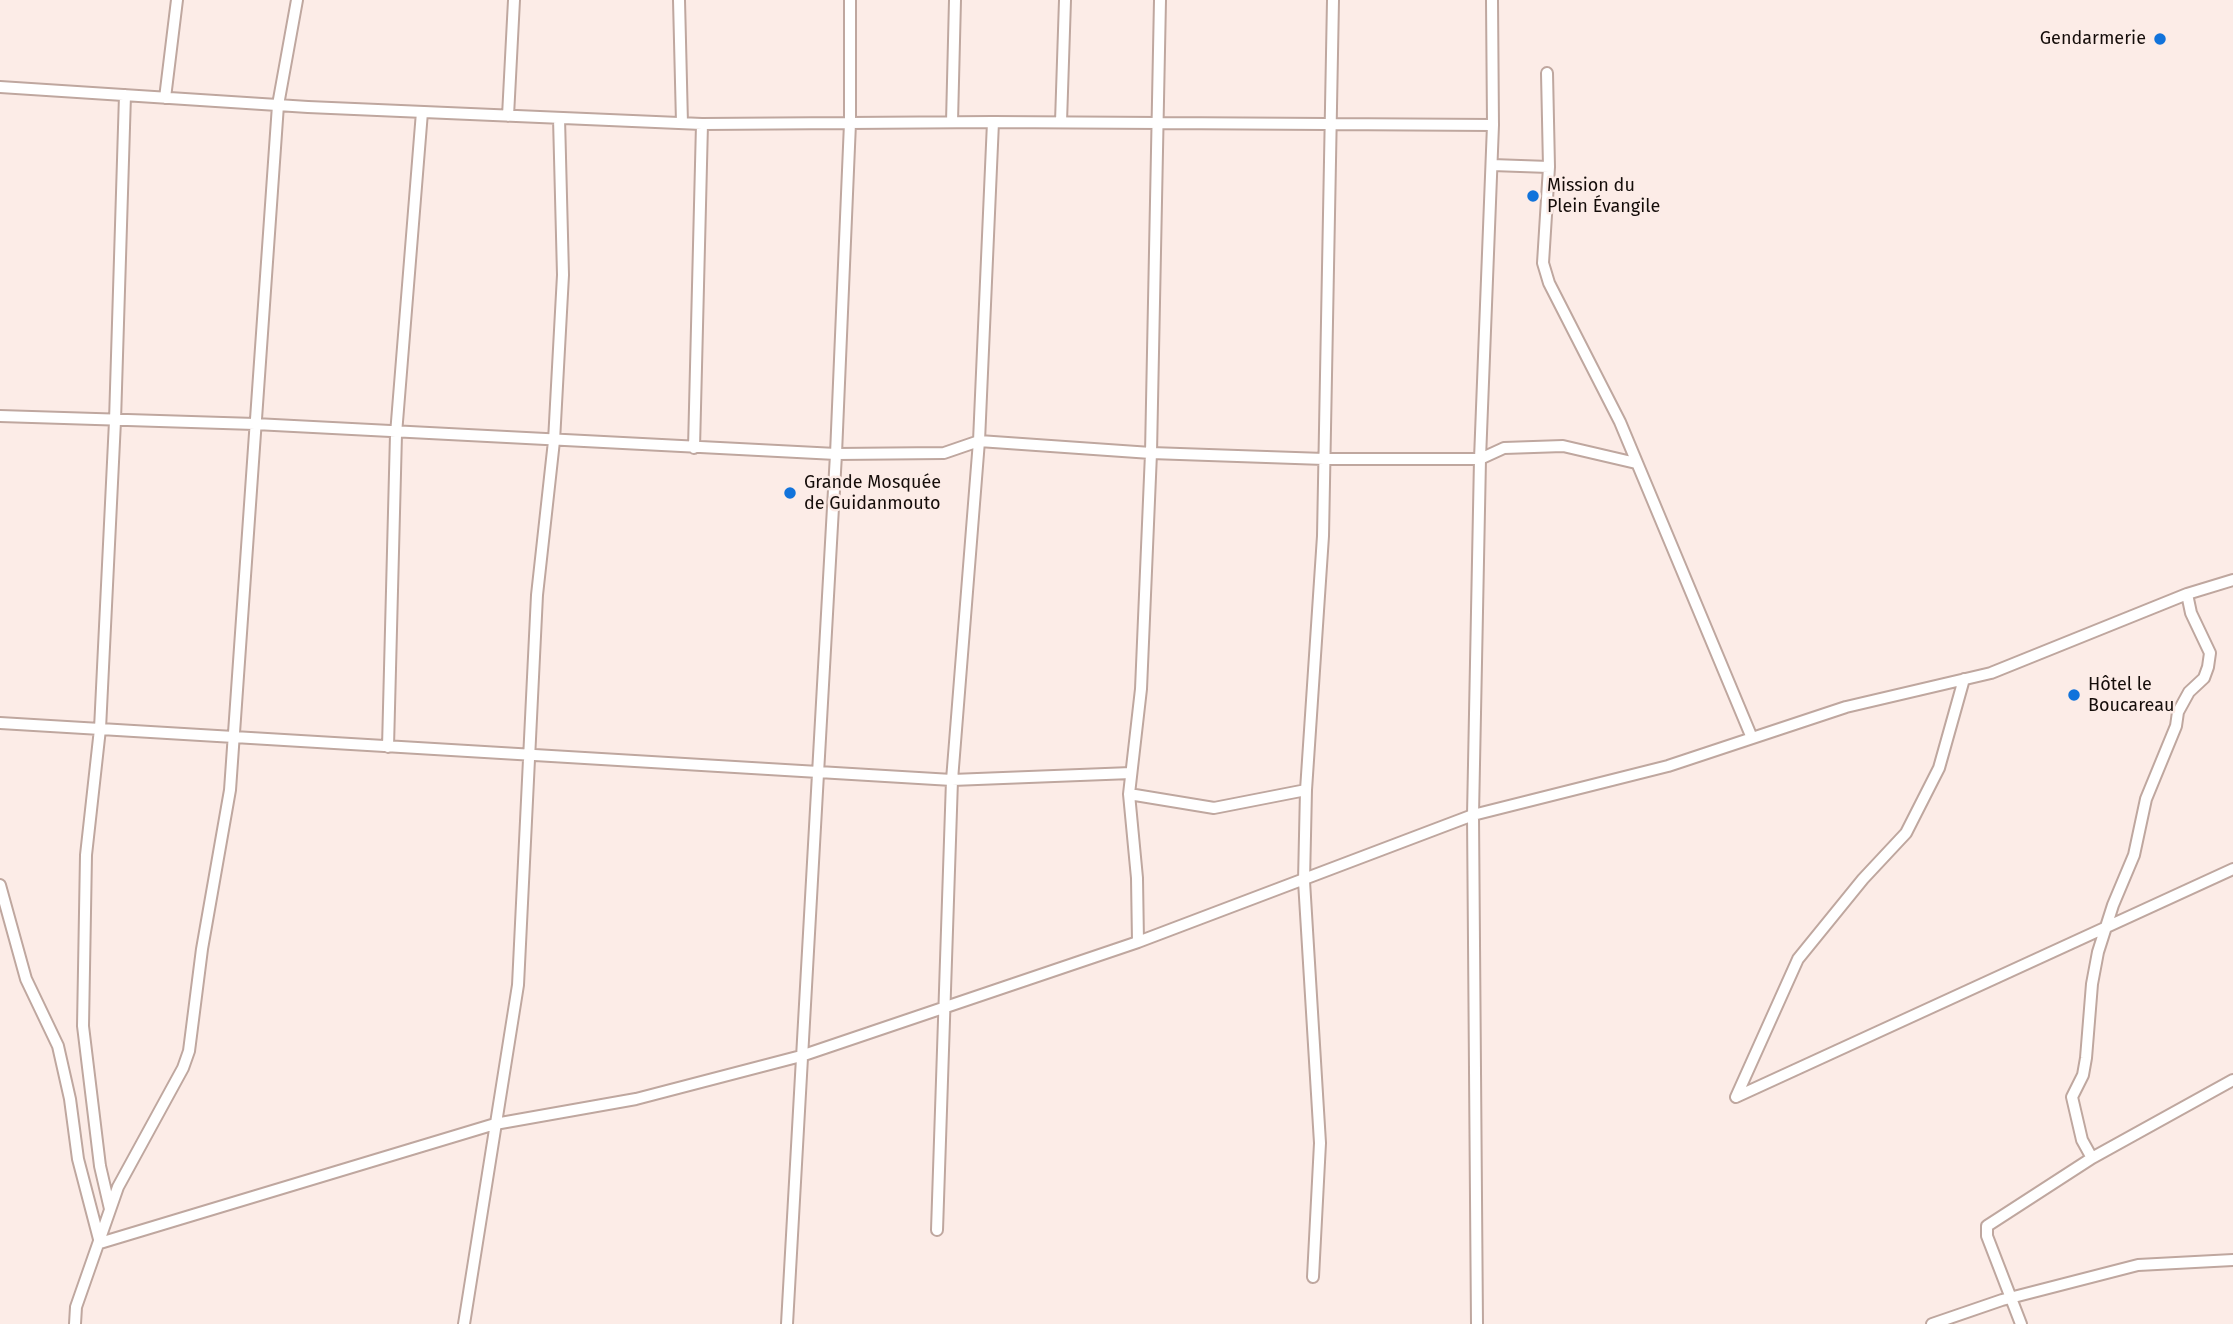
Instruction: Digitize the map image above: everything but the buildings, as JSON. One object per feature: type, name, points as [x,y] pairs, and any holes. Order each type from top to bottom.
[{"type":"street","points":[[165,98],[177,0]]},
{"type":"street","points":[[75,1324],[76,1307],[126,1170],[183,1068],[189,1051],[202,949],[230,790],[278,105],[297,0]]},
{"type":"street","points":[[508,116],[513,0]]},
{"type":"street","points":[[679,0],[682,123]]},
{"type":"street","points":[[787,1324],[836,454],[850,123],[850,0]]},
{"type":"street","points":[[952,122],[955,0]]},
{"type":"street","points":[[1061,122],[1065,0]]},
{"type":"street","points":[[1138,942],[1137,878],[1129,793],[1141,689],[1151,453],[1160,0]]},
{"type":"street","points":[[1313,1278],[1320,1143],[1315,1014],[1304,881],[1306,790],[1322,536],[1333,0]]},
{"type":"street","points":[[1477,1324],[1474,1278],[1477,1123],[1474,815],[1480,459],[1493,125],[1492,0]]},
{"type":"street","points":[[1548,73],[1549,167],[1543,263],[1549,283],[1620,422],[1752,738]]},
{"type":"street","points":[[0,87],[278,105],[702,124],[993,121],[1493,125]]},
{"type":"street","points":[[110,1209],[100,1166],[83,1026],[86,855],[100,729],[115,421],[125,95]]},
{"type":"street","points":[[388,747],[396,434],[422,112]]},
{"type":"street","points":[[464,1324],[518,985],[537,595],[554,441],[563,275],[559,118]]},
{"type":"street","points":[[937,1230],[951,780],[979,441],[993,121]]},
{"type":"street","points":[[694,448],[702,124]]},
{"type":"street","points":[[1492,165],[1549,167]]},
{"type":"street","points":[[0,416],[255,424],[396,434],[836,454],[944,453],[979,441],[1151,453],[1324,459],[1480,459],[1504,448],[1563,446],[1636,463]]},
{"type":"street","points":[[100,1243],[495,1124],[636,1100],[801,1056],[1138,942],[1474,815],[1668,766],[1846,706],[1991,673],[2187,594],[2233,580]]},
{"type":"street","points":[[2092,1158],[2082,1140],[2072,1097],[2083,1075],[2087,1058],[2092,985],[2104,930],[2134,855],[2146,799],[2176,726],[2178,712],[2189,692],[2204,678],[2208,667],[2210,653],[2191,613],[2187,594]]},
{"type":"street","points":[[1964,679],[1939,768],[1906,833],[1863,879],[1798,959],[1736,1097],[2233,869]]},
{"type":"street","points":[[0,723],[951,780],[1131,773]]},
{"type":"street","points":[[1129,793],[1214,808],[1306,790]]},
{"type":"street","points":[[0,884],[26,979],[58,1046],[70,1099],[78,1159],[100,1243]]},
{"type":"street","points":[[2021,1324],[1987,1236],[1987,1226],[2092,1158],[2233,1080]]},
{"type":"street","points":[[1932,1324],[2012,1298],[2138,1265],[2233,1260]]},
{"type":"place","name":"Gendarmerie","points":[[2160,39]]},
{"type":"place","name":"Mission du Plein Évangile","points":[[1533,196]]},
{"type":"place","name":"Grande Mosquée de Guidanmouto","points":[[790,493]]},
{"type":"place","name":"Hôtel le Boucareau","points":[[2074,695]]}]
